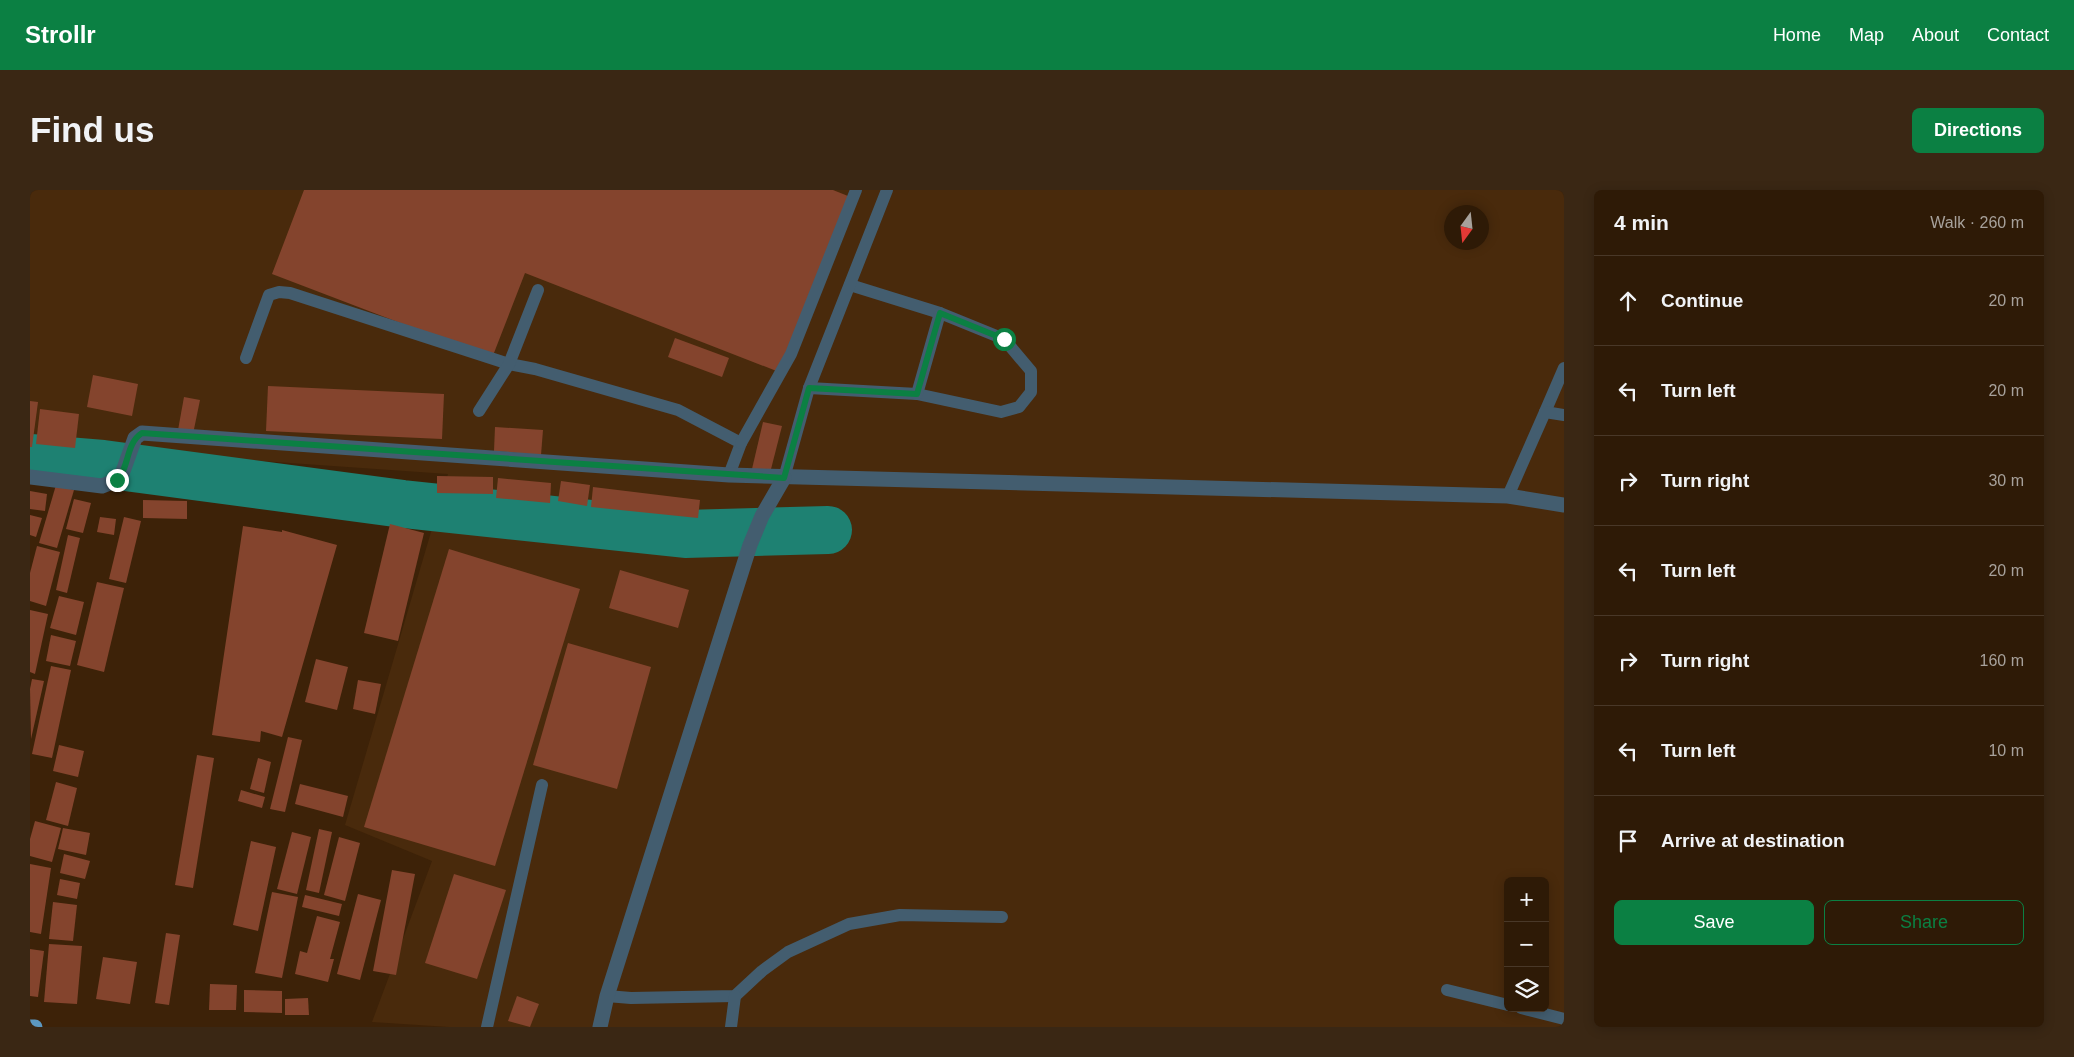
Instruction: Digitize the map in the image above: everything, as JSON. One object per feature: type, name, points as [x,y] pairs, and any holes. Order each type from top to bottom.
[{"type":"highway","points":[[30,1027],[35,1027]]},
{"type":"street","points":[[30,477],[102,486],[117,480],[122,474],[130,448],[135,438],[142,433],[784,478],[1508,496],[1564,505]]},
{"type":"street","points":[[600,1027],[607,996],[750,545],[762,516],[784,478]]},
{"type":"lane","points":[[729,475],[741,443],[791,354],[856,190]]},
{"type":"lane","points":[[784,478],[809,388],[887,190]]},
{"type":"lane","points":[[809,388],[917,394],[1001,412],[1019,407],[1032,392],[1031,371],[1004,339],[940,313],[850,285]]},
{"type":"lane","points":[[479,411],[508,364],[538,290]]},
{"type":"lane","points":[[246,358],[269,295],[279,292],[290,293],[508,364],[535,369],[678,410],[741,443]]},
{"type":"lane","points":[[917,394],[940,313]]},
{"type":"lane","points":[[1508,496],[1564,368]]},
{"type":"lane","points":[[1545,412],[1564,415]]},
{"type":"lane","points":[[487,1027],[542,785]]},
{"type":"lane","points":[[731,1027],[736,996],[762,970],[788,952],[849,924],[900,915],[1002,917]]},
{"type":"lane","points":[[1447,990],[1504,1004]]},
{"type":"lane","points":[[607,996],[632,998],[736,996]]},
{"type":"lane","points":[[1537,1012],[1564,1019]]},
{"type":"shaded area","points":[[30,190],[1564,190],[1564,1027],[449,1027],[372,1022],[432,861],[345,825],[448,474],[30,445]]},
{"type":"building","points":[[304,190],[833,190],[848,196],[779,372],[525,273],[492,358],[272,274]]},
{"type":"building","points":[[675,338],[729,358],[722,377],[668,357]]},
{"type":"building","points":[[93,375],[138,384],[132,416],[87,407]]},
{"type":"building","points":[[268,386],[444,394],[442,439],[266,431]]},
{"type":"building","points":[[184,397],[200,400],[193,434],[178,430]]},
{"type":"building","points":[[30,401],[38,402],[32,447],[30,447]]},
{"type":"building","points":[[40,409],[79,414],[75,448],[36,444]]},
{"type":"building","points":[[763,422],[782,426],[770,473],[752,469]]},
{"type":"building","points":[[495,427],[543,430],[541,455],[494,451]]},
{"type":"building","points":[[437,476],[493,477],[493,494],[437,493]]},
{"type":"building","points":[[498,478],[551,483],[550,503],[496,498]]},
{"type":"building","points":[[561,481],[590,485],[587,506],[558,501]]},
{"type":"building","points":[[56,485],[74,490],[57,548],[39,543]]},
{"type":"building","points":[[593,487],[700,500],[698,518],[591,507]]},
{"type":"building","points":[[30,491],[47,494],[45,511],[30,509]]},
{"type":"building","points":[[74,499],[91,503],[83,533],[66,529]]},
{"type":"building","points":[[143,500],[187,501],[187,519],[143,518]]},
{"type":"building","points":[[30,515],[42,518],[36,537],[30,535]]},
{"type":"building","points":[[100,517],[116,519],[114,535],[97,532]]},
{"type":"building","points":[[124,517],[141,521],[126,583],[109,579]]},
{"type":"building","points":[[390,524],[424,533],[398,641],[364,633]]},
{"type":"building","points":[[243,526],[282,532],[282,530],[337,545],[282,737],[261,731],[260,742],[212,735]]},
{"type":"building","points":[[68,535],[80,538],[67,593],[56,590]]},
{"type":"building","points":[[37,546],[60,552],[46,606],[30,601],[30,573]]},
{"type":"building","points":[[449,549],[580,589],[495,866],[364,827]]},
{"type":"building","points":[[620,570],[689,590],[678,628],[609,608]]},
{"type":"building","points":[[97,582],[124,588],[104,672],[77,665]]},
{"type":"building","points":[[59,596],[84,602],[76,635],[50,628]]},
{"type":"building","points":[[30,610],[48,614],[35,674],[30,672]]},
{"type":"building","points":[[51,635],[76,641],[70,666],[46,661]]},
{"type":"building","points":[[568,643],[651,667],[617,789],[533,765]]},
{"type":"building","points":[[316,659],[348,667],[337,710],[305,702]]},
{"type":"building","points":[[51,666],[71,670],[52,758],[32,754]]},
{"type":"building","points":[[32,679],[44,681],[31,739],[30,689]]},
{"type":"building","points":[[358,680],[381,684],[375,714],[353,709]]},
{"type":"building","points":[[288,737],[302,740],[285,812],[270,809]]},
{"type":"building","points":[[59,745],[84,751],[78,777],[53,771]]},
{"type":"building","points":[[197,755],[214,758],[193,888],[175,885]]},
{"type":"building","points":[[258,758],[271,762],[264,793],[250,789]]},
{"type":"building","points":[[56,782],[77,788],[68,826],[46,820]]},
{"type":"building","points":[[300,784],[348,796],[343,817],[295,804]]},
{"type":"building","points":[[241,790],[265,797],[262,808],[238,801]]},
{"type":"building","points":[[35,821],[61,828],[52,862],[30,856],[30,839]]},
{"type":"building","points":[[63,828],[90,833],[86,855],[58,849]]},
{"type":"building","points":[[319,829],[332,832],[319,893],[306,890]]},
{"type":"building","points":[[292,832],[311,837],[297,894],[277,889]]},
{"type":"building","points":[[339,837],[360,843],[345,901],[324,895]]},
{"type":"building","points":[[251,841],[276,847],[258,931],[233,925]]},
{"type":"building","points":[[64,854],[90,861],[85,879],[60,873]]},
{"type":"building","points":[[30,864],[51,868],[41,934],[30,932]]},
{"type":"building","points":[[392,870],[415,874],[396,975],[373,971]]},
{"type":"building","points":[[454,874],[506,890],[477,979],[425,963]]},
{"type":"building","points":[[60,879],[80,883],[77,899],[57,895]]},
{"type":"building","points":[[272,892],[298,897],[282,978],[255,973]]},
{"type":"building","points":[[358,894],[381,900],[360,980],[337,974]]},
{"type":"building","points":[[305,895],[342,904],[339,916],[302,907]]},
{"type":"building","points":[[53,902],[77,905],[73,941],[49,939]]},
{"type":"building","points":[[317,916],[340,922],[330,959],[334,959],[328,982],[295,974],[300,951],[307,953]]},
{"type":"building","points":[[166,933],[180,935],[169,1005],[155,1003]]},
{"type":"building","points":[[49,944],[82,946],[77,1004],[44,1002]]},
{"type":"building","points":[[30,949],[44,951],[38,997],[30,996]]},
{"type":"building","points":[[103,957],[137,962],[130,1004],[96,999]]},
{"type":"building","points":[[210,984],[237,985],[236,1010],[209,1010]]},
{"type":"building","points":[[244,990],[282,991],[282,1013],[244,1012]]},
{"type":"building","points":[[517,996],[539,1004],[530,1027],[508,1021]]},
{"type":"building","points":[[308,998],[309,1015],[285,1015],[285,999]]},
{"type":"waterway","points":[[30,458],[103,464],[403,504],[685,534],[828,530]]},
{"type":"route","points":[[117,480],[122,474],[135,438],[142,433],[784,478],[809,388],[917,394],[940,313],[1004,339]]}]
